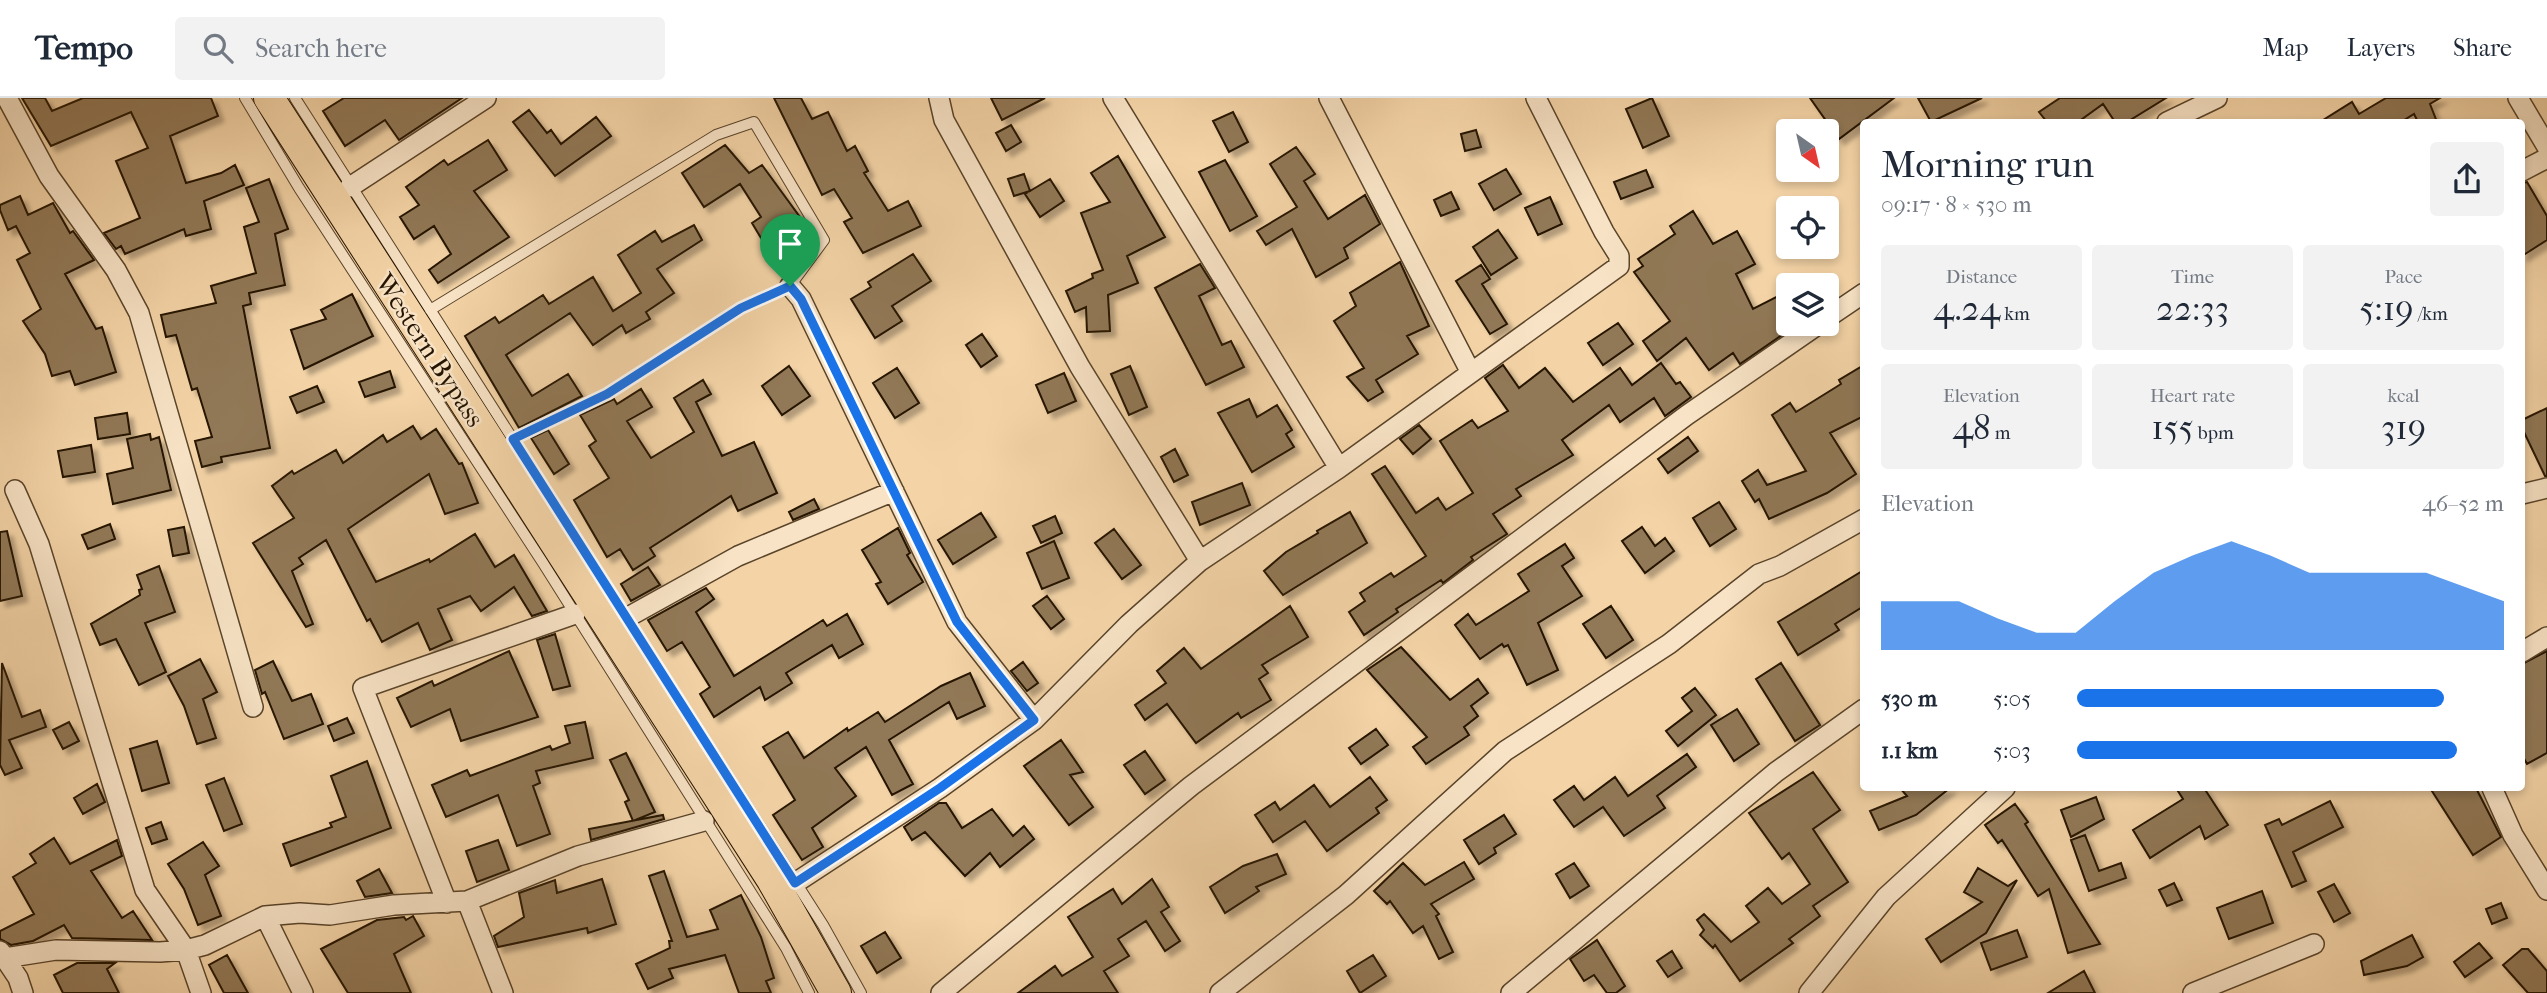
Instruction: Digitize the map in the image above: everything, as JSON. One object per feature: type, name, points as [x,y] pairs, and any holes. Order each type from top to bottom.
[{"type":"main road","name":"Western Bypass","points":[[269,98],[772,880],[835,993]]},
{"type":"street","points":[[8,98],[48,176],[116,270],[139,313],[253,707]]},
{"type":"street","points":[[350,187],[455,106],[486,98]]},
{"type":"street","points":[[940,98],[944,120],[1080,367],[1199,561]]},
{"type":"street","points":[[1112,98],[1339,468]]},
{"type":"street","points":[[1329,98],[1470,371]]},
{"type":"street","points":[[795,883],[940,788],[1034,720],[1129,624],[1199,561],[1339,468],[1619,266],[1619,256],[1604,232],[1536,98]]},
{"type":"street","points":[[2173,119],[2217,98]]},
{"type":"street","points":[[2518,98],[2547,147]]},
{"type":"street","points":[[2525,169],[2547,158]]},
{"type":"street","points":[[790,286],[801,299],[957,622],[1034,720]]},
{"type":"street","points":[[1839,310],[1860,296]]},
{"type":"street","points":[[941,993],[1191,786],[1687,415],[1802,336]]},
{"type":"street","points":[[2525,493],[2547,488]]},
{"type":"street","points":[[15,490],[39,544],[145,890],[186,950],[201,993]]},
{"type":"street","points":[[628,617],[738,556],[894,491]]},
{"type":"street","points":[[1220,993],[1346,895],[1505,751],[1669,644],[1759,574],[1780,566],[1860,521]]},
{"type":"street","points":[[503,993],[457,902],[363,688],[575,614]]},
{"type":"street","points":[[2525,650],[2547,637]]},
{"type":"street","points":[[1511,993],[1776,772],[1860,712]]},
{"type":"street","points":[[1809,993],[1886,897],[2002,791]]},
{"type":"street","points":[[2493,791],[2513,835],[2547,890]]},
{"type":"street","points":[[23,993],[18,978],[3,954],[56,950],[186,950],[205,945],[265,916],[299,913],[330,915],[394,905],[457,902],[578,856],[704,821]]},
{"type":"street","points":[[265,916],[303,993]]},
{"type":"street","points":[[2193,993],[2314,943]]},
{"type":"lane","points":[[245,98],[299,188],[575,614],[786,948],[809,993]]},
{"type":"lane","points":[[295,98],[823,925],[861,993]]},
{"type":"lane","points":[[430,310],[716,135],[754,122],[824,240],[790,286],[741,308],[607,394],[513,439]]},
{"type":"building","points":[[22,98],[45,98],[52,111],[83,98],[211,98],[218,116],[170,136],[186,183],[221,173],[235,165],[244,185],[204,201],[211,229],[186,236],[184,229],[125,254],[121,246],[116,249],[104,233],[140,218],[116,161],[148,148],[131,112],[51,146]]},
{"type":"building","points":[[344,98],[462,98],[399,140],[385,120],[345,146],[323,111]]},
{"type":"building","points":[[774,98],[801,98],[812,119],[828,112],[847,151],[855,146],[868,171],[864,173],[888,211],[908,201],[921,226],[863,253],[844,222],[852,218],[834,189],[822,195]]},
{"type":"building","points":[[991,98],[1045,98],[1002,120]]},
{"type":"building","points":[[1652,98],[1669,136],[1643,148],[1626,109]]},
{"type":"building","points":[[1810,98],[1894,98],[1866,119],[1860,119],[1860,123],[1839,139],[1839,119],[1825,119]]},
{"type":"building","points":[[1918,98],[1982,98],[1937,119],[1929,119]]},
{"type":"building","points":[[2060,98],[2166,98],[2132,119],[2113,119],[2103,104],[2082,119],[2045,119],[2039,112]]},
{"type":"building","points":[[2386,98],[2440,98],[2430,104],[2436,119],[2416,119],[2414,114],[2406,119],[2325,119],[2352,102],[2359,114]]},
{"type":"building","points":[[529,110],[547,133],[551,130],[561,144],[596,117],[611,136],[555,176],[513,122]]},
{"type":"building","points":[[1233,112],[1248,142],[1229,152],[1213,121]]},
{"type":"building","points":[[1011,125],[1021,142],[1006,151],[996,133]]},
{"type":"building","points":[[1476,130],[1481,147],[1465,151],[1461,134]]},
{"type":"building","points":[[488,140],[507,170],[474,191],[509,237],[438,283],[429,270],[451,254],[434,226],[414,239],[400,217],[419,205],[406,187],[444,160],[448,165]]},
{"type":"building","points":[[725,145],[749,173],[762,165],[805,224],[767,248],[752,223],[761,217],[740,184],[704,207],[682,173]]},
{"type":"building","points":[[1296,147],[1315,174],[1304,181],[1328,219],[1365,195],[1380,224],[1344,248],[1348,258],[1316,277],[1292,229],[1266,245],[1257,231],[1297,207],[1270,164]]},
{"type":"building","points":[[1118,156],[1165,237],[1127,256],[1138,283],[1108,295],[1110,331],[1087,332],[1086,307],[1075,312],[1066,291],[1103,270],[1081,213],[1110,202],[1091,173]]},
{"type":"building","points":[[1225,160],[1257,216],[1230,231],[1199,172]]},
{"type":"building","points":[[1506,169],[1521,194],[1494,210],[1479,184]]},
{"type":"building","points":[[1646,170],[1653,187],[1621,199],[1614,182]]},
{"type":"building","points":[[1024,174],[1030,191],[1014,196],[1008,179]]},
{"type":"building","points":[[269,179],[288,229],[275,234],[285,285],[249,293],[251,304],[243,306],[270,448],[221,457],[222,462],[202,467],[195,441],[212,437],[197,388],[192,390],[176,335],[166,337],[161,315],[216,303],[211,286],[256,273],[244,227],[259,222],[246,188]]},
{"type":"building","points":[[1050,179],[1064,201],[1040,217],[1025,194]]},
{"type":"building","points":[[2525,182],[2547,216],[2547,240],[2525,254]]},
{"type":"building","points":[[1451,192],[1459,209],[1441,216],[1434,200]]},
{"type":"building","points":[[20,196],[28,215],[53,203],[70,233],[73,231],[94,260],[65,274],[96,329],[102,327],[116,372],[75,385],[70,371],[52,376],[45,354],[23,321],[41,309],[17,260],[30,253],[16,226],[8,230],[0,210],[0,205]]},
{"type":"building","points":[[1550,197],[1562,224],[1538,235],[1525,208]]},
{"type":"building","points":[[1693,211],[1713,244],[1737,231],[1755,264],[1736,274],[1753,309],[1776,297],[1776,336],[1781,336],[1740,364],[1733,353],[1709,370],[1686,338],[1657,361],[1643,341],[1670,321],[1634,272],[1643,266],[1638,259],[1675,234],[1670,226]]},
{"type":"building","points":[[694,225],[702,240],[657,269],[674,293],[646,312],[650,319],[626,333],[622,325],[593,345],[570,313],[506,355],[532,396],[568,374],[582,396],[519,428],[465,336],[495,317],[499,323],[543,295],[549,304],[593,277],[613,311],[641,293],[618,255],[655,231],[662,242]]},
{"type":"building","points":[[1498,230],[1517,258],[1491,275],[1473,247]]},
{"type":"building","points":[[913,254],[931,281],[892,306],[902,321],[875,338],[851,299],[871,287],[868,282]]},
{"type":"building","points":[[1400,262],[1429,326],[1407,336],[1418,354],[1376,380],[1383,392],[1368,401],[1347,377],[1364,368],[1334,321],[1356,306],[1350,293]]},
{"type":"building","points":[[1200,264],[1215,288],[1199,296],[1222,345],[1231,341],[1244,367],[1206,385],[1155,288]]},
{"type":"building","points":[[1481,265],[1490,279],[1482,284],[1507,324],[1490,334],[1456,281]]},
{"type":"building","points":[[352,294],[373,336],[304,369],[291,330],[326,319],[321,310]]},
{"type":"building","points":[[1618,323],[1633,344],[1603,365],[1588,343]]},
{"type":"building","points":[[982,334],[997,356],[981,367],[966,345]]},
{"type":"building","points":[[1661,363],[1676,384],[1680,382],[1691,397],[1665,416],[1654,398],[1620,422],[1609,405],[1562,440],[1573,455],[1516,489],[1521,496],[1493,514],[1507,534],[1471,557],[1473,560],[1443,583],[1441,580],[1396,609],[1398,612],[1364,635],[1349,612],[1365,601],[1360,593],[1391,573],[1394,577],[1426,556],[1372,474],[1385,466],[1416,513],[1438,498],[1446,510],[1473,493],[1440,441],[1472,420],[1478,428],[1508,411],[1485,378],[1503,365],[1519,388],[1545,368],[1573,402],[1620,368],[1632,385]]},
{"type":"building","points":[[789,366],[810,396],[782,415],[762,386]]},
{"type":"building","points":[[1130,366],[1147,407],[1129,415],[1111,374]]},
{"type":"building","points":[[1860,367],[1860,418],[1830,433],[1856,474],[1827,493],[1769,519],[1759,499],[1755,502],[1742,481],[1758,470],[1767,485],[1806,471],[1772,415],[1790,403],[1796,412],[1841,384],[1839,380]]},
{"type":"building","points":[[897,368],[919,403],[895,418],[873,383]]},
{"type":"building","points":[[390,371],[395,387],[365,397],[359,382]]},
{"type":"building","points":[[1064,373],[1076,401],[1048,413],[1036,385]]},
{"type":"building","points":[[703,380],[711,394],[696,402],[722,456],[754,442],[777,493],[738,511],[731,496],[650,548],[655,556],[633,570],[620,549],[607,557],[574,500],[609,478],[589,446],[596,441],[580,415],[614,399],[617,404],[641,389],[652,407],[627,421],[651,458],[694,432],[674,398]]},
{"type":"building","points":[[317,386],[324,402],[297,413],[290,397]]},
{"type":"building","points":[[1249,399],[1257,417],[1277,405],[1292,430],[1286,434],[1294,447],[1252,472],[1218,413]]},
{"type":"building","points":[[2547,408],[2547,476],[2525,434],[2525,419]]},
{"type":"building","points":[[127,413],[130,434],[98,439],[95,418]]},
{"type":"building","points":[[1419,425],[1431,439],[1413,454],[1400,439]]},
{"type":"building","points":[[413,426],[421,439],[436,429],[459,464],[462,463],[478,503],[445,514],[429,474],[348,529],[376,582],[429,559],[430,562],[475,534],[495,567],[514,555],[547,611],[532,616],[514,587],[481,611],[470,596],[438,609],[452,640],[430,650],[418,623],[382,642],[370,619],[367,621],[326,540],[299,558],[303,564],[292,571],[313,624],[306,627],[253,543],[294,518],[272,486],[292,471],[294,474],[336,450],[343,463],[383,435],[387,442]]},
{"type":"building","points":[[548,430],[569,464],[554,474],[531,438]]},
{"type":"building","points":[[150,434],[151,440],[159,437],[171,490],[113,504],[107,474],[133,468],[127,439]]},
{"type":"building","points":[[1688,437],[1698,451],[1668,473],[1658,459]]},
{"type":"building","points":[[91,445],[95,472],[63,477],[58,451]]},
{"type":"building","points":[[1175,449],[1188,475],[1174,482],[1161,457]]},
{"type":"building","points":[[1242,483],[1250,505],[1200,525],[1192,502]]},
{"type":"building","points":[[814,499],[819,509],[793,520],[789,512]]},
{"type":"building","points":[[1719,502],[1736,529],[1710,546],[1693,518]]},
{"type":"building","points":[[1350,512],[1367,543],[1283,595],[1264,571],[1286,552]]},
{"type":"building","points":[[981,513],[996,537],[953,564],[938,540]]},
{"type":"building","points":[[1055,516],[1062,533],[1041,543],[1033,526]]},
{"type":"building","points":[[110,524],[115,539],[88,549],[82,535]]},
{"type":"building","points":[[184,527],[189,553],[173,556],[168,530]]},
{"type":"building","points":[[1642,527],[1655,546],[1665,538],[1674,551],[1645,573],[1622,541]]},
{"type":"building","points":[[898,528],[910,553],[907,555],[923,582],[888,604],[876,584],[881,582],[862,550]]},
{"type":"building","points":[[1114,529],[1141,565],[1122,579],[1095,543]]},
{"type":"building","points":[[7,531],[22,596],[0,601],[0,532]]},
{"type":"building","points":[[1054,541],[1069,578],[1042,589],[1027,553]]},
{"type":"building","points":[[1565,544],[1574,558],[1562,566],[1582,596],[1538,623],[1558,670],[1527,685],[1508,645],[1504,647],[1502,644],[1480,659],[1455,625],[1468,614],[1476,625],[1529,591],[1518,574]]},
{"type":"building","points":[[159,566],[175,612],[145,623],[166,672],[139,685],[116,639],[100,645],[91,624],[140,595],[139,590],[142,589],[137,575]]},
{"type":"building","points":[[648,567],[660,585],[631,601],[621,584]]},
{"type":"building","points":[[1860,572],[1860,608],[1835,624],[1839,630],[1798,655],[1778,622]]},
{"type":"building","points":[[706,588],[714,599],[696,612],[734,676],[823,620],[827,626],[847,614],[863,644],[839,658],[832,645],[786,673],[792,683],[765,700],[760,687],[714,717],[700,694],[710,687],[682,642],[667,651],[648,620]]},
{"type":"building","points":[[1047,596],[1064,619],[1051,629],[1033,606]]},
{"type":"building","points":[[1290,606],[1308,637],[1262,665],[1268,673],[1259,679],[1271,700],[1241,718],[1238,713],[1196,743],[1167,704],[1145,720],[1135,705],[1166,683],[1157,671],[1184,648],[1201,669]]},
{"type":"building","points":[[1611,606],[1633,640],[1606,658],[1583,624]]},
{"type":"building","points":[[555,634],[570,686],[553,690],[537,640]]},
{"type":"building","points":[[1401,647],[1450,700],[1478,679],[1488,693],[1471,706],[1478,716],[1464,727],[1469,735],[1426,764],[1413,747],[1427,737],[1367,670]]},
{"type":"building","points":[[509,651],[538,717],[461,741],[450,709],[411,727],[397,698],[432,681],[434,686]]},
{"type":"building","points":[[2547,651],[2547,753],[2527,764],[2525,760],[2525,662]]},
{"type":"building","points":[[200,659],[217,692],[203,699],[216,738],[197,744],[184,706],[168,676]]},
{"type":"building","points":[[273,661],[292,701],[311,694],[323,724],[284,739],[265,692],[262,694],[255,670]]},
{"type":"building","points":[[1023,662],[1038,683],[1027,691],[1011,671]]},
{"type":"building","points":[[2,663],[22,717],[40,710],[46,727],[9,740],[22,768],[5,775],[0,765]]},
{"type":"building","points":[[1781,663],[1820,725],[1795,741],[1756,679]]},
{"type":"building","points":[[970,673],[985,706],[957,719],[949,702],[889,740],[913,784],[892,795],[866,747],[835,768],[856,796],[812,828],[823,847],[802,860],[773,815],[795,800],[763,747],[788,732],[804,758],[847,728],[848,731],[878,712],[885,722],[941,686]]},
{"type":"building","points":[[1695,688],[1716,715],[1678,746],[1666,731],[1692,711],[1682,698]]},
{"type":"building","points":[[1737,709],[1759,744],[1734,761],[1711,725]]},
{"type":"building","points":[[347,718],[354,733],[334,741],[328,726]]},
{"type":"building","points":[[69,722],[79,741],[63,749],[53,730]]},
{"type":"building","points":[[585,722],[593,758],[536,771],[540,783],[533,786],[550,834],[517,846],[498,795],[446,817],[432,785],[467,770],[470,776],[550,746],[552,750],[570,743],[565,726]]},
{"type":"building","points":[[1376,729],[1388,745],[1361,764],[1349,748]]},
{"type":"building","points":[[1061,740],[1083,772],[1070,775],[1093,807],[1069,825],[1024,766]]},
{"type":"building","points":[[157,741],[169,783],[142,791],[130,749]]},
{"type":"building","points":[[1145,751],[1165,780],[1145,794],[1124,765]]},
{"type":"building","points":[[626,753],[655,812],[633,821],[625,802],[629,800],[610,760]]},
{"type":"building","points":[[1687,754],[1696,767],[1657,796],[1665,808],[1624,836],[1603,807],[1574,827],[1554,800],[1574,786],[1584,800],[1615,777],[1628,796]]},
{"type":"building","points":[[367,761],[391,828],[291,866],[283,844],[332,827],[330,823],[346,817],[331,776]]},
{"type":"building","points":[[1813,772],[1840,810],[1813,829],[1848,882],[1813,906],[1820,916],[1789,939],[1793,943],[1740,981],[1715,945],[1713,948],[1700,935],[1704,930],[1697,920],[1704,914],[1731,942],[1759,922],[1746,906],[1768,888],[1782,904],[1810,884],[1789,853],[1782,859],[1749,813]]},
{"type":"building","points":[[1370,777],[1387,800],[1376,808],[1379,813],[1327,851],[1305,821],[1273,842],[1255,815],[1275,802],[1280,810],[1314,785],[1330,807]]},
{"type":"building","points":[[224,778],[242,824],[224,831],[206,785]]},
{"type":"building","points":[[97,784],[105,802],[83,814],[74,798]]},
{"type":"building","points":[[1903,791],[1946,791],[1916,815],[1879,830],[1870,811],[1907,796]]},
{"type":"building","points":[[2178,791],[2206,791],[2228,825],[2205,839],[2200,826],[2150,858],[2133,830],[2183,799]]},
{"type":"building","points":[[2432,791],[2478,791],[2501,837],[2473,855]]},
{"type":"building","points":[[2096,797],[2104,819],[2071,837],[2061,810]]},
{"type":"building","points":[[2330,801],[2343,827],[2293,852],[2306,881],[2292,887],[2265,825],[2279,819],[2282,825]]},
{"type":"building","points":[[939,803],[946,803],[962,828],[992,809],[1013,836],[1024,826],[1034,839],[1000,867],[990,853],[965,876],[925,832],[912,840],[904,827]]},
{"type":"building","points":[[2015,804],[2100,944],[2068,953],[2049,889],[2038,896],[2002,840],[1998,843],[1985,825]]},
{"type":"building","points":[[663,815],[664,819],[591,840],[589,829]]},
{"type":"building","points":[[1504,815],[1516,834],[1494,848],[1496,853],[1479,864],[1464,840]]},
{"type":"building","points":[[161,822],[167,839],[152,844],[146,828]]},
{"type":"building","points":[[2085,835],[2099,871],[2121,863],[2126,878],[2089,891],[2071,840]]},
{"type":"building","points":[[54,838],[70,864],[117,840],[122,856],[91,871],[122,918],[133,911],[152,940],[72,938],[64,925],[33,941],[11,945],[0,939],[0,931],[34,914],[13,877],[36,863],[30,854]]},
{"type":"building","points":[[498,840],[509,870],[477,882],[466,851]]},
{"type":"building","points":[[203,842],[219,866],[205,875],[221,916],[198,925],[184,889],[168,864]]},
{"type":"building","points":[[1277,854],[1286,874],[1256,887],[1259,891],[1225,913],[1210,887],[1243,866]]},
{"type":"building","points":[[1464,862],[1474,879],[1431,904],[1439,914],[1436,916],[1453,952],[1439,959],[1423,926],[1413,933],[1390,901],[1387,904],[1374,891],[1403,863],[1425,885]]},
{"type":"building","points":[[1574,863],[1589,886],[1570,898],[1556,874]]},
{"type":"building","points":[[1978,868],[2008,886],[2017,880],[1986,933],[1941,962],[1926,939],[1982,902],[1964,892]]},
{"type":"building","points":[[379,869],[392,893],[365,897],[357,881]]},
{"type":"building","points":[[664,871],[687,937],[718,929],[710,910],[741,895],[761,937],[774,978],[766,981],[771,993],[739,993],[725,955],[669,969],[673,978],[648,989],[636,964],[670,948],[669,941],[672,941],[649,876]]},
{"type":"building","points":[[602,879],[616,924],[588,933],[587,928],[498,947],[494,936],[524,917],[519,893],[555,880],[557,893]]},
{"type":"building","points":[[1152,879],[1169,907],[1161,912],[1180,941],[1165,951],[1146,921],[1118,939],[1129,956],[1104,971],[1118,993],[1018,993],[1055,966],[1062,976],[1093,957],[1068,917],[1113,889],[1122,904]]},
{"type":"building","points":[[2174,883],[2182,900],[2167,906],[2159,890]]},
{"type":"building","points":[[2334,884],[2350,913],[2334,922],[2318,892]]},
{"type":"building","points":[[2262,891],[2273,923],[2229,939],[2217,908]]},
{"type":"building","points":[[2501,903],[2507,918],[2492,924],[2486,909]]},
{"type":"building","points":[[413,916],[424,936],[394,954],[411,993],[348,993],[321,949],[377,920],[404,917],[406,920]]},
{"type":"building","points":[[2017,930],[2027,957],[1991,970],[1981,943]]},
{"type":"building","points":[[885,932],[901,958],[877,973],[861,946]]},
{"type":"building","points":[[2412,935],[2423,957],[2407,966],[2364,975],[2361,961]]},
{"type":"building","points":[[1597,940],[1625,986],[1616,993],[1607,993],[1594,975],[1584,981],[1570,959]]},
{"type":"building","points":[[2479,943],[2492,958],[2465,977],[2454,962]]},
{"type":"building","points":[[2522,949],[2528,949],[2547,971],[2547,993],[2528,993],[2503,965]]},
{"type":"building","points":[[1672,951],[1682,968],[1668,977],[1657,961]]},
{"type":"building","points":[[227,955],[248,993],[224,993],[209,965]]},
{"type":"building","points":[[1373,955],[1386,976],[1360,993],[1347,971]]},
{"type":"building","points":[[77,963],[115,963],[107,969],[119,993],[63,993],[54,975]]},
{"type":"building","points":[[2084,971],[2095,993],[2048,993]]},
{"type":"route","points":[[790,286],[801,299],[957,622],[1034,720],[940,788],[795,883],[513,439],[607,394],[741,308],[790,286]]}]
